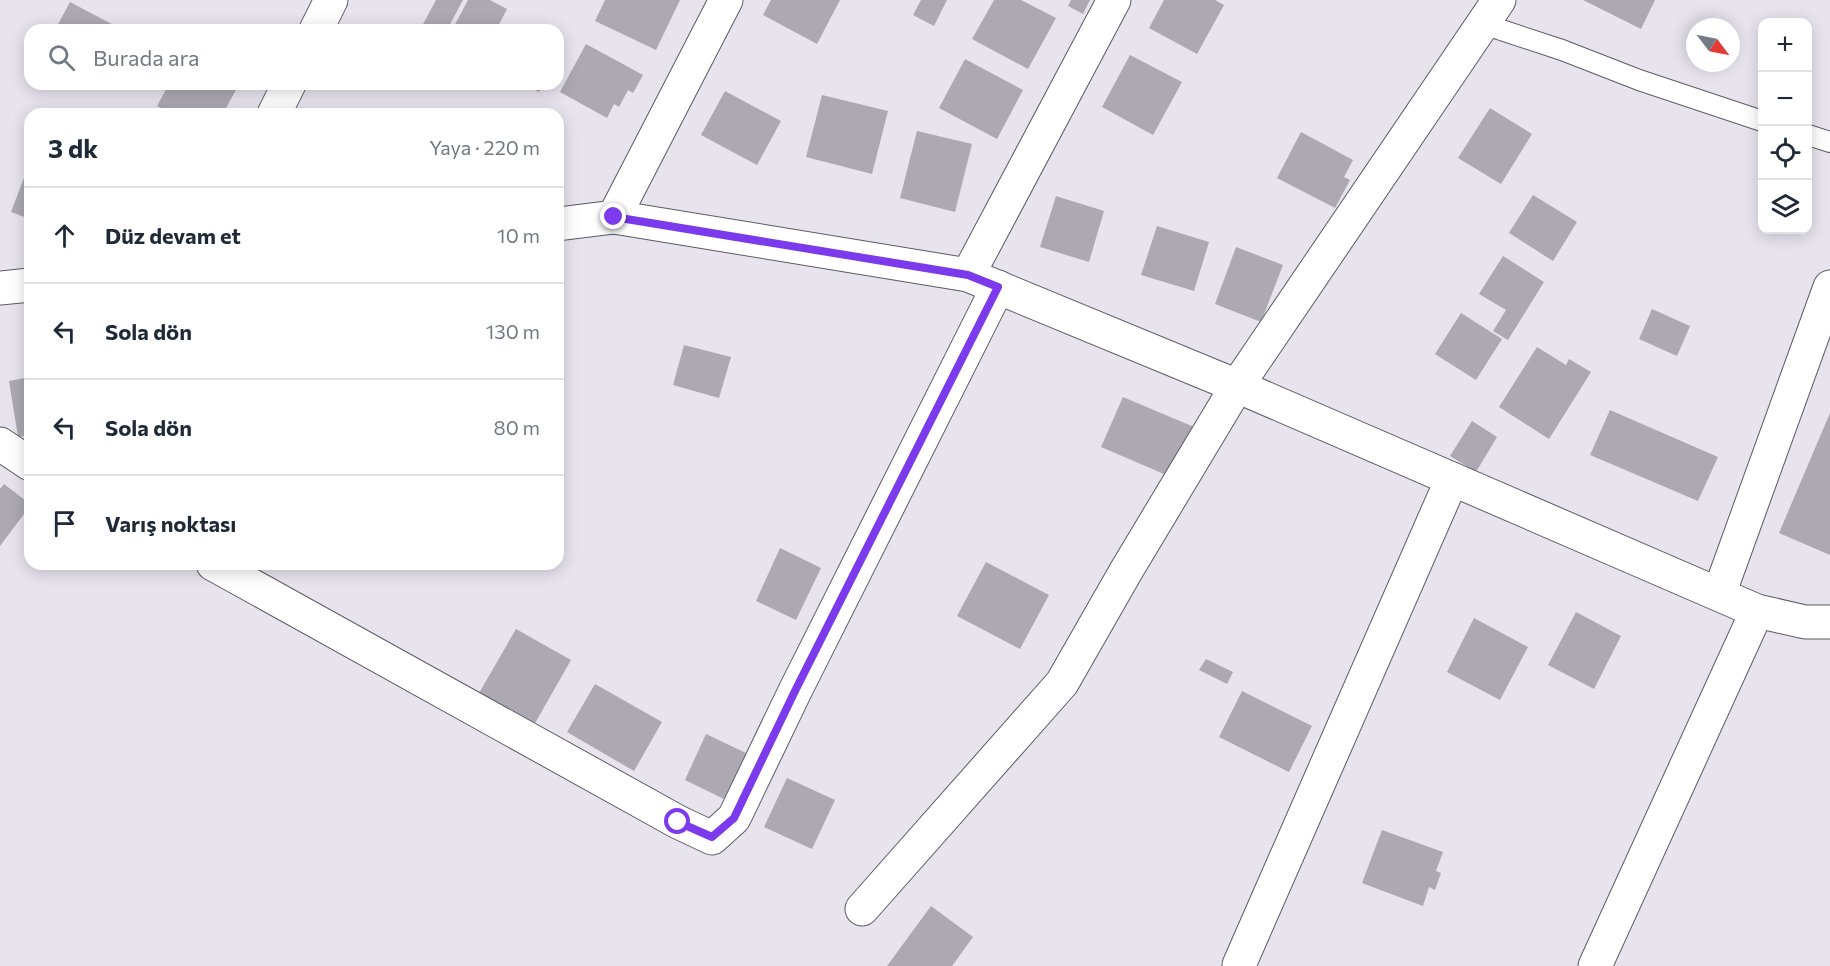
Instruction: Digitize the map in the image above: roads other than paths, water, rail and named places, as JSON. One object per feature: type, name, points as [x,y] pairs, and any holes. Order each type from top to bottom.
[{"type":"street","points":[[319,24],[331,0]]},
{"type":"street","points":[[614,217],[726,0]]},
{"type":"street","points":[[224,570],[678,822],[712,837],[734,818],[795,691],[1114,0]]},
{"type":"street","points":[[862,909],[1062,682],[1237,386],[1491,12]]},
{"type":"street","points":[[277,108],[286,90]]},
{"type":"street","points":[[564,223],[614,217],[983,281],[1237,386],[1757,611],[1805,622],[1830,622]]},
{"type":"street","points":[[0,288],[24,286]]},
{"type":"street","points":[[1719,594],[1830,288]]},
{"type":"street","points":[[0,444],[24,460]]},
{"type":"street","points":[[1239,964],[1452,479]]},
{"type":"street","points":[[1595,966],[1757,611]]},
{"type":"lane","points":[[1491,12],[1562,50],[1639,80],[1758,119]]},
{"type":"lane","points":[[1812,136],[1830,142]]}]
